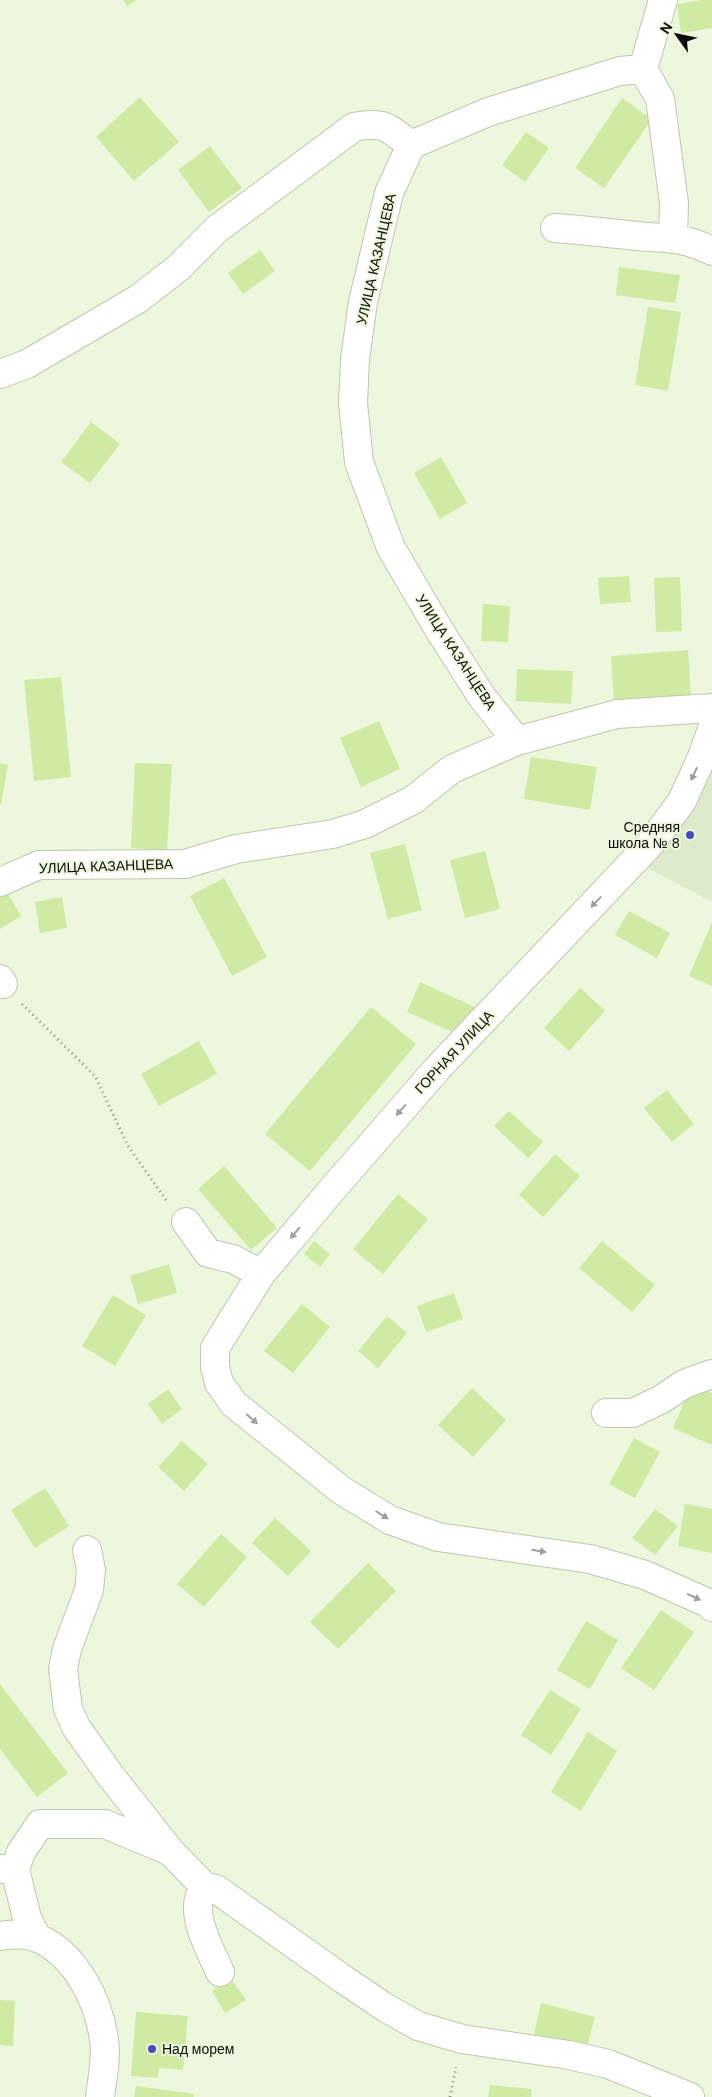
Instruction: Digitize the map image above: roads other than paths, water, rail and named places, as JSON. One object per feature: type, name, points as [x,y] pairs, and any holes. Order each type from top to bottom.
[{"type":"street","points":[[663,0],[643,70],[660,98],[674,203],[673,237]]},
{"type":"street","points":[[0,374],[27,364],[138,299],[178,268],[217,229],[354,127],[373,124],[383,125],[411,145],[488,112],[620,71],[643,70]]},
{"type":"street","name":"УЛИЦА КАЗАНЦЕВА","points":[[411,145],[389,193],[363,302],[355,360],[353,403],[359,462],[391,548],[438,628],[482,697],[517,741]]},
{"type":"street","points":[[554,228],[639,236],[673,237],[694,242],[712,251]]},
{"type":"street","name":"УЛИЦА КАЗАНЦЕВА","points":[[0,882],[39,865],[186,864],[236,849],[332,834],[365,824],[413,800],[452,769],[517,741],[617,714],[712,708]]},
{"type":"street","name":"ГОРНАЯ УЛИЦА","points":[[712,729],[702,758],[682,801],[650,844],[437,1069],[261,1274],[214,1348],[215,1367],[219,1383],[234,1404],[341,1490],[390,1520],[438,1537],[590,1559],[645,1575],[708,1603],[712,1607]]},
{"type":"street","points":[[186,1222],[208,1253],[233,1259],[261,1274]]},
{"type":"street","points":[[606,1413],[633,1413],[662,1399],[684,1384],[712,1374]]},
{"type":"street","points":[[87,1550],[91,1570],[89,1590],[67,1649],[63,1669],[68,1709],[76,1727],[110,1775],[170,1851],[205,1887],[216,1889],[350,1984],[386,2008],[418,2026],[462,2039],[569,2055],[608,2064],[651,2090],[690,2097]]},
{"type":"street","points":[[37,1938],[8,1869],[40,1824],[105,1824],[170,1851]]},
{"type":"street","points":[[205,1887],[200,1892],[197,1904],[199,1916],[203,1933],[220,1972]]},
{"type":"street","points":[[0,1936],[14,1934],[37,1938],[61,1954],[79,1974],[96,2006],[105,2041],[100,2097]]},
{"type":"place","name":"Средняя школа № 8","points":[[690,835]]},
{"type":"place","name":"Над морем","points":[[152,2049]]}]
